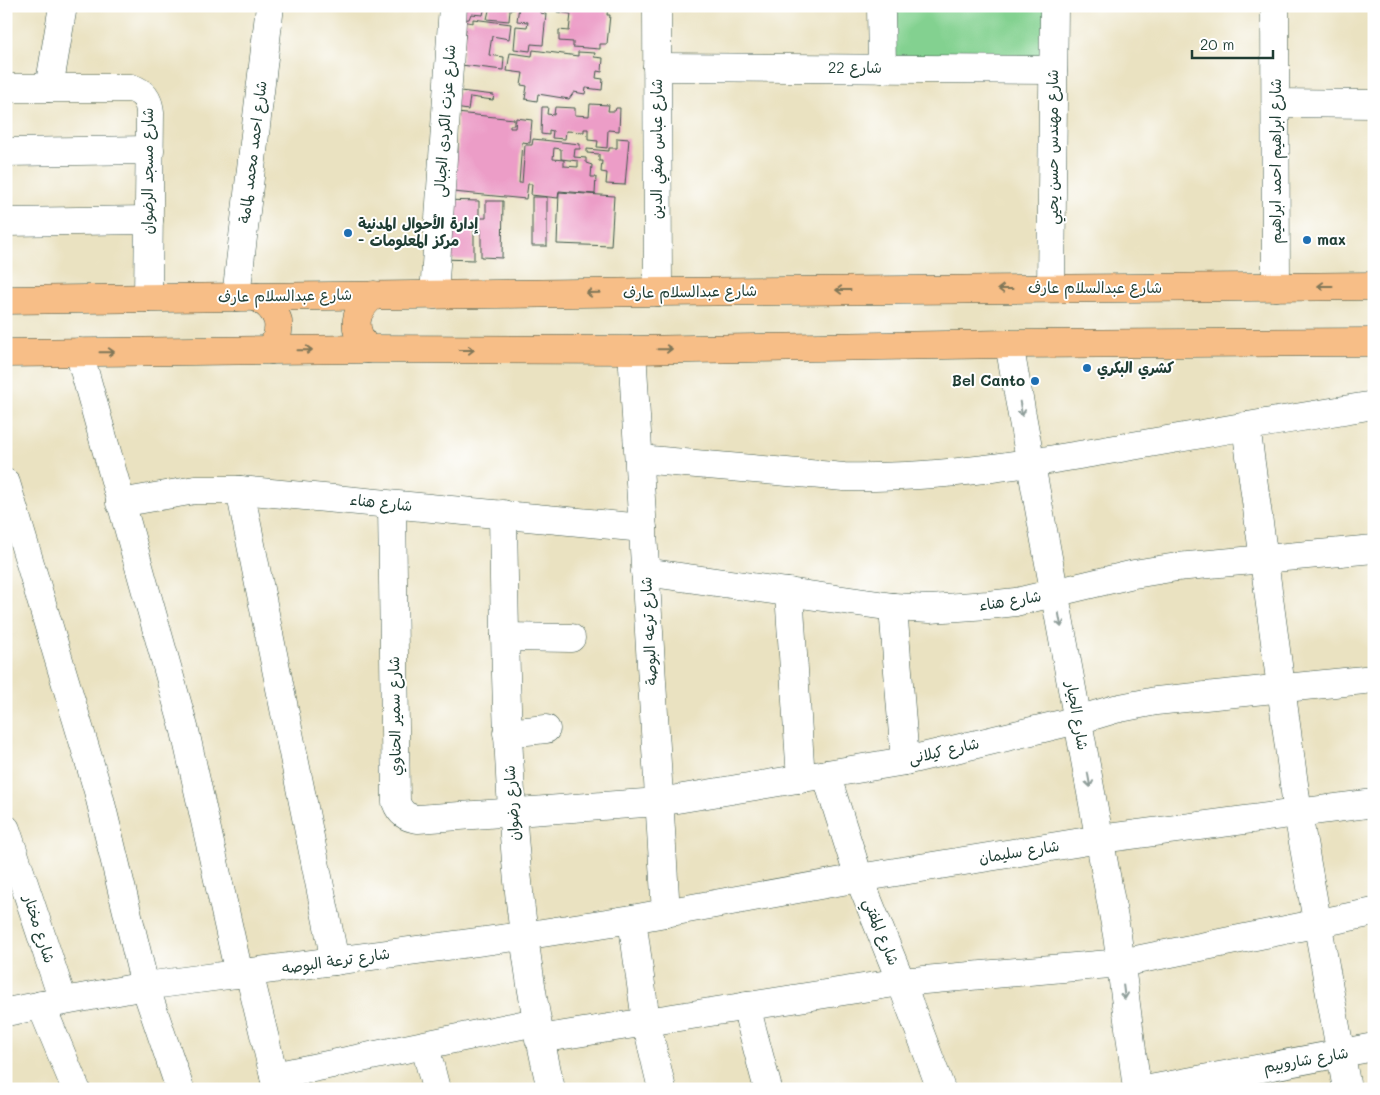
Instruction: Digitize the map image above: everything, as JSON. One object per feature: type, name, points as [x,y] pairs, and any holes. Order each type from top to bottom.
[{"type":"main road","name":"شارع عبدالسلام عارف","points":[[6,300],[1374,286]]},
{"type":"main road","points":[[368,349],[361,341],[357,331],[357,320],[363,306],[374,295]]},
{"type":"main road","points":[[247,297],[266,302],[278,320],[276,341],[270,350]]},
{"type":"main road","points":[[6,353],[368,349],[632,350],[1009,344],[1374,342]]},
{"type":"street","points":[[49,88],[63,6]]},
{"type":"street","name":"شارع احمد محمد لمامة","points":[[247,297],[270,6]]},
{"type":"street","name":"شارع عزت الكردى الجبالى","points":[[434,295],[453,6]]},
{"type":"street","name":"شارع عباس صفي الدين","points":[[657,6],[658,292]]},
{"type":"street","points":[[881,6],[882,69]]},
{"type":"street","name":"شارع مهندس حسن يحيي","points":[[1051,288],[1054,6]]},
{"type":"street","name":"شارع ابراهيم احمد ابراهيم","points":[[1275,6],[1276,287]]},
{"type":"street","name":"شارع 22","points":[[657,67],[1053,70]]},
{"type":"street","name":"شارع مسجد الرضوان","points":[[6,88],[131,88],[138,90],[147,99],[150,106],[148,298]]},
{"type":"street","points":[[1276,103],[1374,104]]},
{"type":"street","points":[[6,152],[150,150]]},
{"type":"street","points":[[6,222],[148,220]]},
{"type":"street","name":"شارع الجيار","points":[[1009,344],[1100,839],[1121,963],[1138,1089]]},
{"type":"street","name":"شارع ترعه البوصة","points":[[632,350],[666,913]]},
{"type":"street","points":[[79,352],[185,730],[244,973],[276,1082],[425,1046],[538,1030],[646,1021],[901,982],[1121,963],[1374,912]]},
{"type":"street","points":[[639,460],[844,476],[925,475],[1031,464],[1374,405]]},
{"type":"street","points":[[1246,426],[1298,814],[1347,1089]]},
{"type":"street","points":[[6,483],[98,791],[145,986],[180,1089]]},
{"type":"street","name":"شارع هناء","points":[[120,503],[195,490],[240,490],[643,528]]},
{"type":"street","points":[[240,490],[335,961]]},
{"type":"street","name":"شارع سمير الحناوي","points":[[392,505],[396,802],[398,809],[403,815],[418,819],[512,812]]},
{"type":"street","name":"شارع رضوان","points":[[503,514],[507,733],[512,812],[523,936],[538,1030],[551,1089]]},
{"type":"street","name":"شارع هناء","points":[[645,572],[893,607],[930,609],[1016,602],[1134,574],[1177,567],[1374,549]]},
{"type":"street","name":"شارع المفتي","points":[[789,592],[814,777],[859,878],[941,1089]]},
{"type":"street","points":[[893,607],[904,760]]},
{"type":"street","points":[[505,637],[571,638]]},
{"type":"street","name":"شارع كيلانى","points":[[512,812],[659,802],[814,777],[904,760],[1078,720],[1115,709],[1156,701],[1374,678]]},
{"type":"street","points":[[507,733],[546,729]]},
{"type":"street","name":"شارع سليمان","points":[[666,913],[859,878],[1100,839],[1374,803]]},
{"type":"street","name":"شارع مختار","points":[[6,829],[76,1089]]},
{"type":"street","name":"شارع ترعة البوصه","points":[[6,1012],[145,986],[523,936],[666,913]]},
{"type":"street","points":[[632,919],[646,1021],[662,1089]]},
{"type":"street","points":[[746,1006],[768,1089]]},
{"type":"street","points":[[425,1046],[436,1089]]},
{"type":"street","name":"شارع شاروبيم","points":[[1150,1089],[1374,1047]]},
{"type":"green space","points":[[883,6],[1052,6],[1051,68],[884,67]]},
{"type":"building","points":[[457,6],[485,6],[483,15],[471,14],[469,19],[462,20]]},
{"type":"building","points":[[490,6],[515,6],[515,9],[510,10],[509,21],[487,19]]},
{"type":"building","points":[[519,6],[541,6],[540,13],[546,14],[543,45],[531,44],[530,51],[514,49],[516,26],[527,27],[528,22],[517,21]]},
{"type":"building","points":[[558,6],[608,6],[607,15],[610,15],[607,44],[600,44],[600,49],[573,47],[573,42],[559,41],[559,30],[569,31],[571,14],[557,12]]},
{"type":"building","points":[[473,19],[511,24],[509,39],[492,36],[489,55],[504,57],[503,70],[461,65],[466,29],[461,29],[462,21],[473,23]]},
{"type":"building","points":[[533,50],[578,56],[578,52],[595,53],[594,57],[603,58],[602,72],[597,71],[596,78],[603,79],[602,90],[586,88],[585,94],[574,92],[569,99],[538,94],[537,101],[525,99],[527,86],[521,85],[523,73],[507,71],[510,53],[532,56]]},
{"type":"building","points":[[460,91],[494,95],[493,100],[470,97],[468,110],[449,107]]},
{"type":"building","points":[[590,104],[609,105],[608,111],[615,111],[616,108],[620,108],[619,131],[608,130],[607,148],[597,147],[598,141],[588,140],[588,129],[584,129],[584,132],[566,131],[565,139],[552,138],[553,131],[549,130],[549,135],[541,134],[542,107],[548,107],[547,114],[554,115],[555,107],[575,108],[575,115],[589,116]]},
{"type":"building","points":[[457,113],[514,119],[514,125],[510,125],[510,128],[515,128],[516,118],[532,120],[530,143],[522,142],[519,183],[522,183],[525,145],[532,145],[533,139],[580,144],[580,149],[575,149],[574,157],[586,158],[586,163],[592,165],[591,177],[596,177],[595,194],[559,191],[558,198],[531,195],[532,184],[528,184],[526,199],[453,192],[454,152],[458,152]],"holes":[[[554,148],[561,149],[561,159],[578,161],[578,167],[564,166],[564,160],[553,159]]]},
{"type":"building","points":[[617,138],[629,139],[625,185],[606,184],[607,173],[601,172],[602,161],[599,161],[599,154],[587,153],[587,149],[609,151],[609,148],[617,148]]},
{"type":"building","points":[[559,192],[614,196],[611,246],[557,244]]},
{"type":"building","points":[[532,197],[547,197],[547,246],[532,246]]},
{"type":"building","points":[[443,200],[479,201],[479,218],[486,218],[486,201],[503,201],[502,258],[481,257],[481,229],[474,227],[474,260],[442,259]]},
{"type":"place","name":"إدارة الأحوال المدنية - مركز المعلومات","points":[[348,233]]},
{"type":"place","name":"max","points":[[1307,240]]},
{"type":"place","name":"كشري البكري","points":[[1087,368]]},
{"type":"place","name":"Bel Canto","points":[[1035,381]]}]
